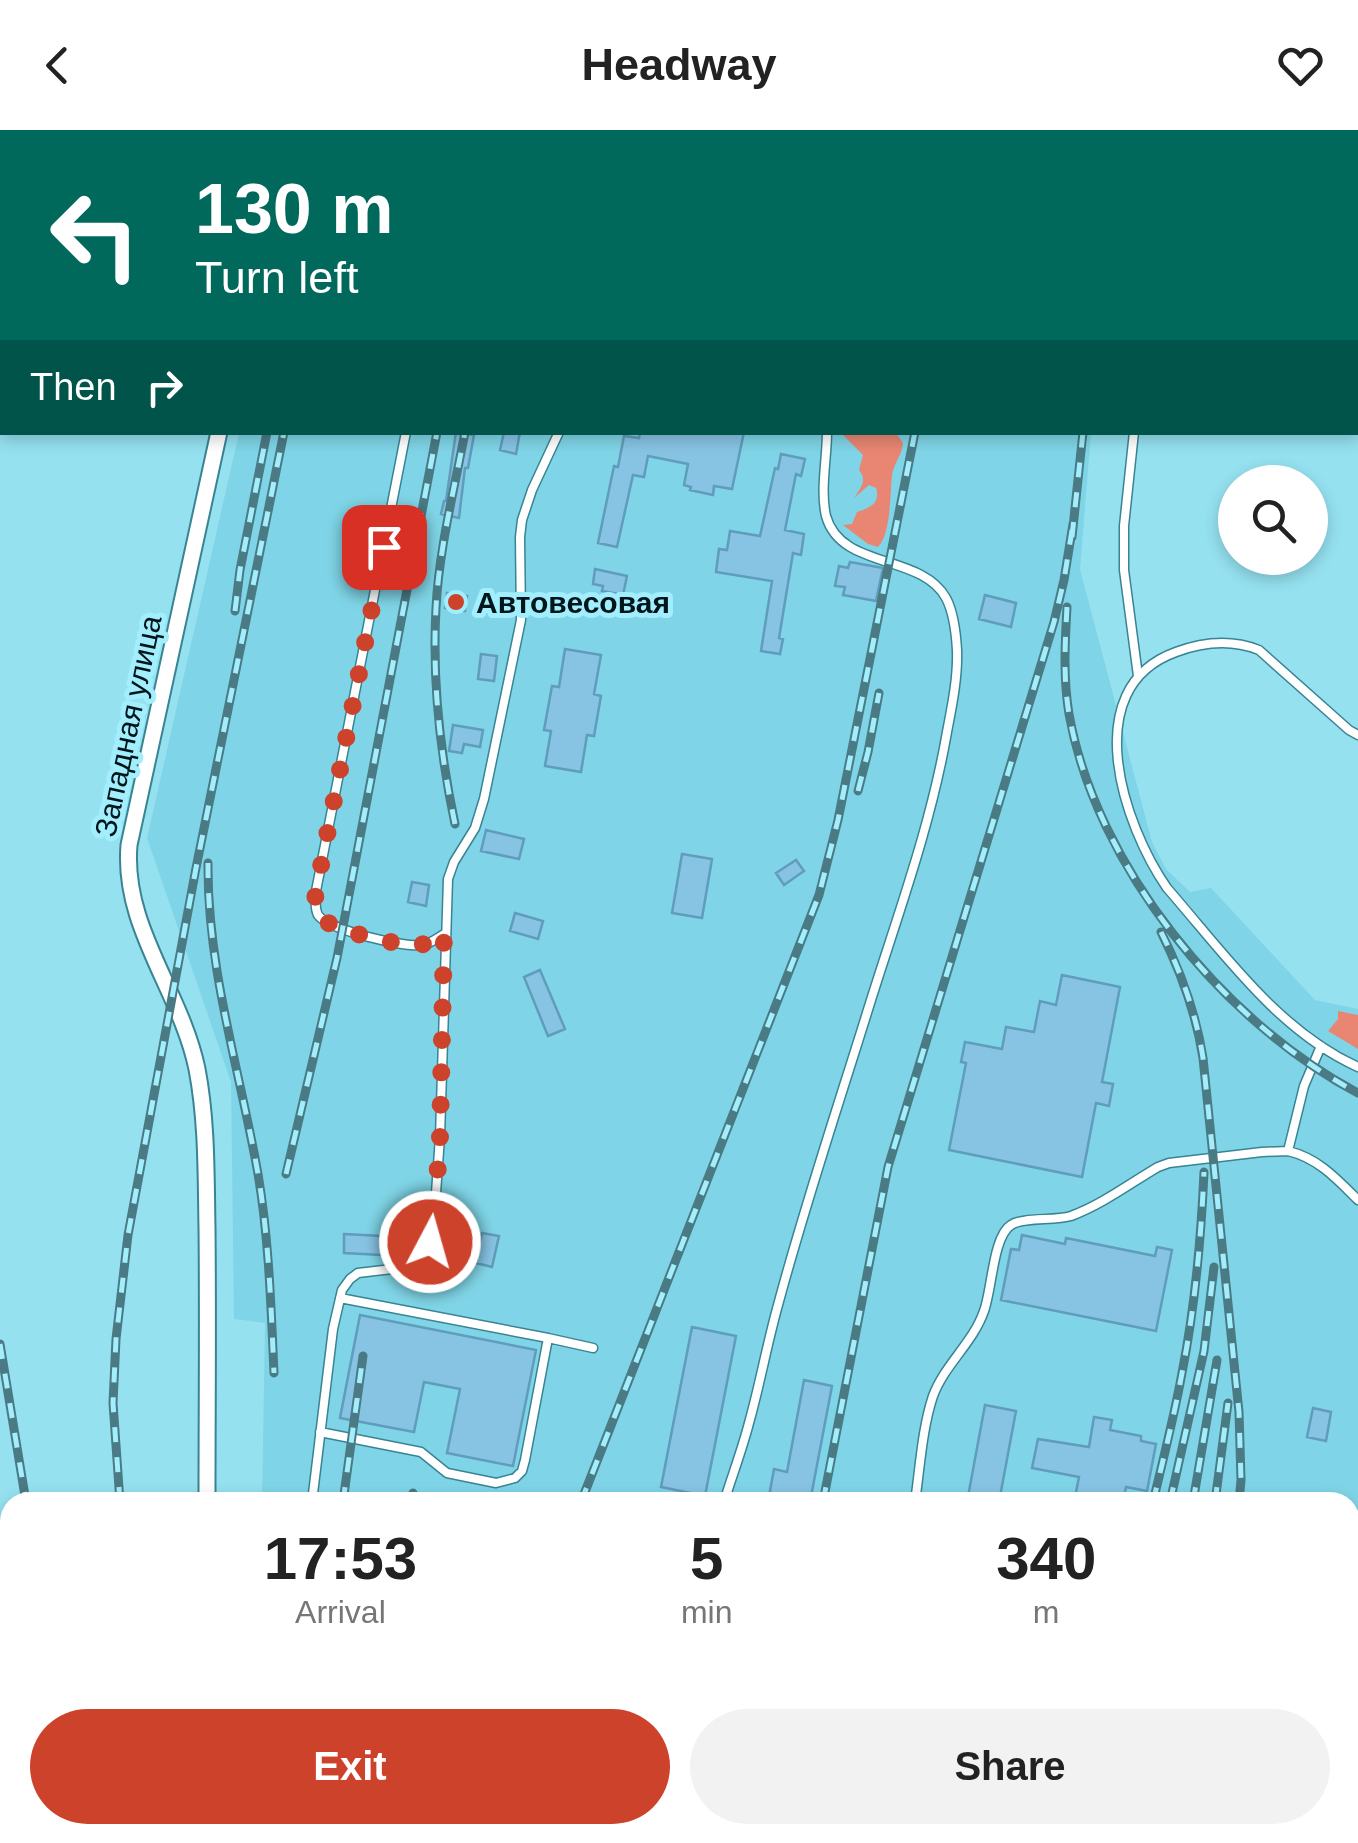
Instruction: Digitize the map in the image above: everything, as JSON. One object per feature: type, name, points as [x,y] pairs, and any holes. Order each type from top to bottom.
[{"type":"street","name":"Западная улица","points":[[207,1492],[207,1167],[203,1117],[192,1048],[143,932],[128,862],[217,435]]},
{"type":"lane","points":[[405,435],[315,907],[326,922],[410,945],[432,942],[444,934]]},
{"type":"lane","points":[[313,1492],[342,1290],[358,1273],[410,1267],[430,1242],[440,1137],[448,879],[480,814],[521,620],[520,537],[526,506],[558,435]]},
{"type":"lane","points":[[727,1492],[778,1304],[936,791],[957,653],[945,595],[934,583],[846,544],[832,528],[824,503],[827,435]]},
{"type":"lane","points":[[1134,435],[1124,526],[1124,570],[1138,677]]},
{"type":"lane","points":[[1358,735],[1259,650],[1222,642],[1169,654],[1138,677],[1117,719],[1116,740],[1124,793],[1143,848],[1168,888],[1247,980],[1298,1029],[1358,1066]]},
{"type":"lane","points":[[1288,1152],[1308,1073],[1321,1046]]},
{"type":"lane","points":[[916,1492],[934,1396],[976,1331],[990,1292],[999,1242],[1009,1226],[1016,1222],[1060,1219],[1086,1210],[1169,1163],[1262,1152],[1299,1154],[1322,1166],[1358,1200]]},
{"type":"lane","points":[[340,1298],[593,1348]]},
{"type":"lane","points":[[320,1432],[420,1452],[447,1473],[496,1482],[515,1478],[525,1460],[548,1338]]},
{"type":"shaded area","points":[[239,435],[1091,435],[1080,569],[1152,842],[1166,869],[1190,892],[1211,888],[1315,1000],[1358,1009],[1358,1492],[262,1492],[265,1323],[234,1319],[231,1082],[147,838]]},
{"type":"shaded area","points":[[843,435],[897,435],[903,443],[892,475],[885,533],[878,547],[843,525],[852,524],[857,512],[875,502],[876,488],[869,485],[854,498],[863,481],[859,470],[863,455]]},
{"type":"shaded area","points":[[1338,1011],[1358,1015],[1358,1049],[1328,1031],[1338,1019]]},
{"type":"building","points":[[456,435],[474,435],[459,518],[441,514]]},
{"type":"building","points":[[503,435],[519,435],[516,454],[500,450]]},
{"type":"building","points":[[743,435],[732,489],[714,486],[713,495],[690,490],[684,485],[688,464],[648,456],[644,477],[633,475],[617,547],[598,543],[624,436]]},
{"type":"building","points":[[781,454],[805,459],[801,476],[796,474],[785,530],[804,534],[801,555],[793,553],[779,638],[783,639],[780,654],[761,651],[772,581],[716,572],[719,549],[727,550],[730,531],[760,536]]},
{"type":"building","points":[[850,562],[883,568],[876,601],[843,595],[845,587],[835,586],[839,566],[848,568]]},
{"type":"building","points":[[595,569],[627,576],[623,595],[602,591],[603,586],[593,584]]},
{"type":"building","name":"Автовесовая","points":[[447,593],[467,596],[465,611],[445,608]]},
{"type":"building","points":[[985,595],[1016,603],[1011,627],[979,619]]},
{"type":"building","points":[[565,649],[601,655],[594,694],[601,696],[594,736],[587,735],[581,772],[545,766],[551,731],[544,730],[552,686],[559,687]]},
{"type":"building","points":[[481,654],[497,656],[494,681],[478,679]]},
{"type":"building","points":[[453,725],[483,730],[480,747],[464,744],[462,753],[449,751]]},
{"type":"building","points":[[486,830],[524,839],[519,859],[481,851]]},
{"type":"building","points":[[682,854],[712,859],[702,918],[672,913]]},
{"type":"building","points":[[796,860],[804,871],[784,885],[776,873]]},
{"type":"building","points":[[412,882],[429,885],[426,906],[408,902]]},
{"type":"building","points":[[515,913],[543,921],[538,939],[510,931]]},
{"type":"building","points":[[540,970],[565,1029],[548,1036],[524,977]]},
{"type":"building","points":[[1062,975],[1120,987],[1102,1082],[1113,1084],[1109,1106],[1096,1103],[1082,1177],[949,1150],[966,1063],[961,1062],[965,1042],[1002,1049],[1006,1027],[1034,1032],[1040,1001],[1056,1005]]},
{"type":"building","points":[[482,1233],[499,1236],[492,1267],[476,1263]]},
{"type":"building","points":[[344,1234],[401,1237],[400,1256],[344,1253]]},
{"type":"building","points":[[1022,1235],[1065,1244],[1066,1238],[1155,1256],[1157,1247],[1172,1250],[1156,1331],[1001,1300],[1011,1249],[1019,1250]]},
{"type":"building","points":[[360,1315],[536,1350],[513,1466],[447,1453],[460,1389],[424,1382],[414,1432],[340,1418]]},
{"type":"building","points":[[692,1327],[736,1336],[706,1492],[661,1487]]},
{"type":"building","points":[[804,1380],[832,1386],[812,1492],[770,1492],[774,1469],[787,1472]]},
{"type":"building","points":[[985,1405],[1016,1411],[1001,1492],[969,1492]]},
{"type":"building","points":[[1313,1408],[1331,1412],[1326,1441],[1307,1437]]},
{"type":"building","points":[[1094,1417],[1112,1420],[1110,1430],[1141,1436],[1141,1441],[1156,1444],[1147,1491],[1126,1487],[1125,1492],[1076,1492],[1079,1477],[1032,1468],[1038,1439],[1089,1447]]},
{"type":"railway","points":[[235,611],[266,435]]},
{"type":"railway","points":[[119,1492],[113,1403],[128,1235],[196,868],[283,435]]},
{"type":"railway","points":[[286,1174],[337,958],[436,435]]},
{"type":"railway","points":[[455,824],[438,717],[435,635],[440,564],[464,435]]},
{"type":"railway","points":[[585,1492],[819,895],[838,820],[914,435]]},
{"type":"railway","points":[[1072,537],[1083,435]]},
{"type":"railway","points":[[825,1492],[888,1167],[1054,622],[1073,524]]},
{"type":"railway","points":[[1067,607],[1065,674],[1069,714],[1084,771],[1107,827],[1137,882],[1173,934],[1214,982],[1308,1063],[1358,1093]]},
{"type":"railway","points":[[858,791],[879,693]]},
{"type":"railway","points":[[208,863],[219,981],[262,1199],[274,1373]]},
{"type":"railway","points":[[1161,932],[1187,993],[1203,1058],[1239,1412],[1240,1492]]},
{"type":"railway","points":[[1155,1492],[1190,1323],[1204,1172]]},
{"type":"railway","points":[[1172,1492],[1204,1351],[1214,1267]]},
{"type":"railway","points":[[0,1344],[24,1492]]},
{"type":"railway","points":[[344,1492],[363,1356]]},
{"type":"railway","points":[[1195,1492],[1217,1360]]},
{"type":"railway","points":[[1216,1492],[1228,1403]]},
{"type":"place","name":"Автовесовая","points":[[456,602]]},
{"type":"route","points":[[384,547],[315,907],[326,922],[410,945],[432,942],[444,934],[440,1137],[430,1242]]}]
